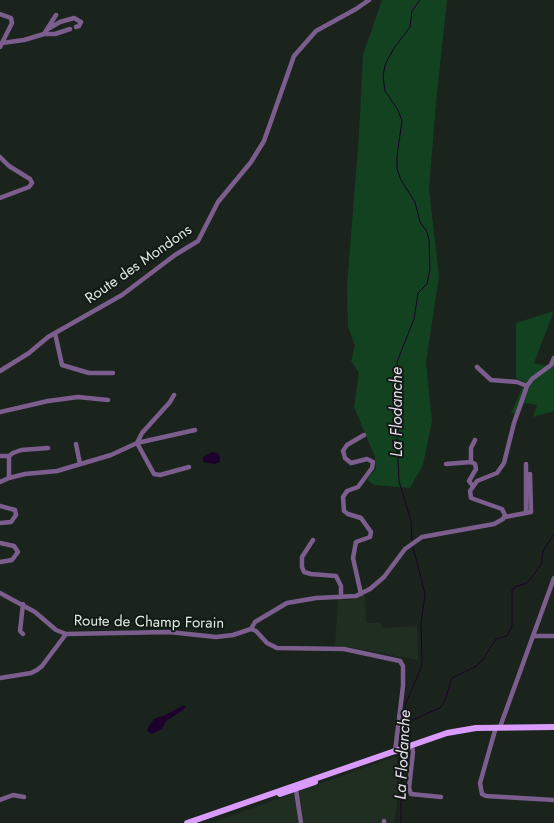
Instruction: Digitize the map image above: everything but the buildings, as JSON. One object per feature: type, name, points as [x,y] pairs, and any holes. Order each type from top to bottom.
[{"type":"main road","points":[[499,727],[554,730]]},
{"type":"main road","points":[[291,790],[310,780],[463,730],[499,727],[554,727]]},
{"type":"main road","points":[[187,823],[291,790],[342,770]]},
{"type":"street","name":"Route des Mondons","points":[[0,371],[29,353],[55,333],[122,295],[175,255],[198,241],[218,202],[251,162],[264,141],[294,56],[316,31],[356,10],[369,0]]},
{"type":"street","points":[[0,14],[8,16],[12,20],[1,45]]},
{"type":"street","points":[[46,32],[56,15]]},
{"type":"street","points":[[1,45],[24,40],[46,32],[60,22],[74,18],[81,22],[76,28]]},
{"type":"street","points":[[46,32],[55,34],[70,29]]},
{"type":"street","points":[[0,157],[10,166],[30,179],[32,183],[29,187],[0,198]]},
{"type":"street","points":[[55,333],[62,365],[89,372],[114,373]]},
{"type":"street","points":[[505,517],[502,509],[471,498],[470,491],[472,485],[497,473],[504,463],[514,423],[527,386],[532,379],[551,365],[554,358]]},
{"type":"street","points":[[477,367],[491,380],[517,382],[527,386]]},
{"type":"street","points":[[137,443],[142,433],[170,402],[174,395]]},
{"type":"street","points":[[0,412],[48,401],[78,397],[108,400]]},
{"type":"street","points":[[0,482],[25,474],[57,471],[111,455],[137,443],[195,430]]},
{"type":"street","points":[[364,435],[347,445],[343,451],[345,458],[351,464],[368,459],[373,462],[372,468],[358,487],[347,492],[343,497],[344,511],[348,514],[361,518],[371,532],[370,537],[356,542],[353,558],[361,594],[376,585],[405,550],[422,537],[494,524],[501,521],[505,517],[531,512],[530,474]]},
{"type":"street","points":[[471,462],[471,448],[475,440]]},
{"type":"street","points":[[137,443],[154,474],[160,475],[190,467]]},
{"type":"street","points":[[76,444],[80,464]]},
{"type":"street","points":[[0,456],[9,456],[21,450],[48,448]]},
{"type":"street","points":[[9,456],[9,478]]},
{"type":"street","points":[[446,464],[471,462],[475,464],[476,467],[469,481],[472,485]]},
{"type":"street","points":[[526,464],[526,513]]},
{"type":"street","points":[[0,506],[15,510],[16,515],[11,522],[0,523]]},
{"type":"street","points":[[313,540],[302,557],[302,567],[304,572],[336,576],[341,586],[341,597]]},
{"type":"street","points":[[0,543],[14,546],[18,552],[12,560],[0,562]]},
{"type":"street","points":[[554,578],[480,783],[482,794],[486,796],[554,800]]},
{"type":"street","name":"Route de Champ Forain","points":[[0,593],[23,604],[56,630],[66,634],[169,632],[216,637],[233,635],[251,628],[255,622],[288,603],[316,598],[341,597],[361,594]]},
{"type":"street","points":[[22,634],[20,631],[23,604]]},
{"type":"street","points":[[251,628],[256,631],[267,643],[277,648],[344,649],[400,661],[403,666],[404,749],[413,752],[409,788],[411,794],[441,797]]},
{"type":"street","points":[[0,678],[31,673],[37,670],[42,666],[66,634]]},
{"type":"street","points":[[533,636],[554,636]]},
{"type":"street","points":[[291,790],[297,800],[301,823]]},
{"type":"street","points":[[0,800],[14,795],[24,797]]},
{"type":"shaded area","points":[[212,452],[219,454],[220,462],[214,464],[203,462],[203,457]]},
{"type":"shaded area","points":[[365,595],[366,623],[380,623],[383,628],[417,626],[418,660],[350,647],[335,646],[338,600],[352,600]]},
{"type":"shaded area","points":[[184,705],[186,706],[183,710],[166,721],[162,729],[152,734],[148,732],[147,729],[154,719]]},
{"type":"shaded area","points":[[397,756],[397,804],[394,823],[211,823]]},
{"type":"green space","points":[[382,0],[447,0],[429,189],[439,276],[426,362],[432,421],[423,465],[410,488],[374,485],[367,480],[376,468],[375,457],[354,407],[359,373],[351,361],[355,346],[348,326],[347,286],[359,134],[363,55]]},
{"type":"green space","points":[[554,311],[534,363],[552,367],[554,363],[554,411],[533,417],[537,405],[525,403],[519,414],[511,413],[525,382],[516,378],[516,323]]},
{"type":"waterway","name":"La Flodanche","points":[[412,540],[411,521],[399,481],[397,441],[401,385],[397,362],[414,319],[418,293],[427,284],[430,269],[429,239],[426,230],[420,222],[415,202],[401,180],[397,169],[397,156],[402,121],[398,110],[385,91],[383,77],[385,65],[394,48],[410,27],[412,11],[420,0]]},
{"type":"waterway","points":[[405,723],[440,708],[445,700],[452,678],[475,667],[482,661],[496,639],[507,636],[512,626],[512,590],[517,586],[527,583],[535,573],[541,564],[543,551],[554,534]]},
{"type":"waterway","name":"La Flodanche","points":[[403,745],[406,703],[421,668],[422,660],[421,623],[425,594],[413,547]]},
{"type":"waterway","name":"La Flodanche","points":[[401,823],[401,784],[406,755],[405,750]]}]
